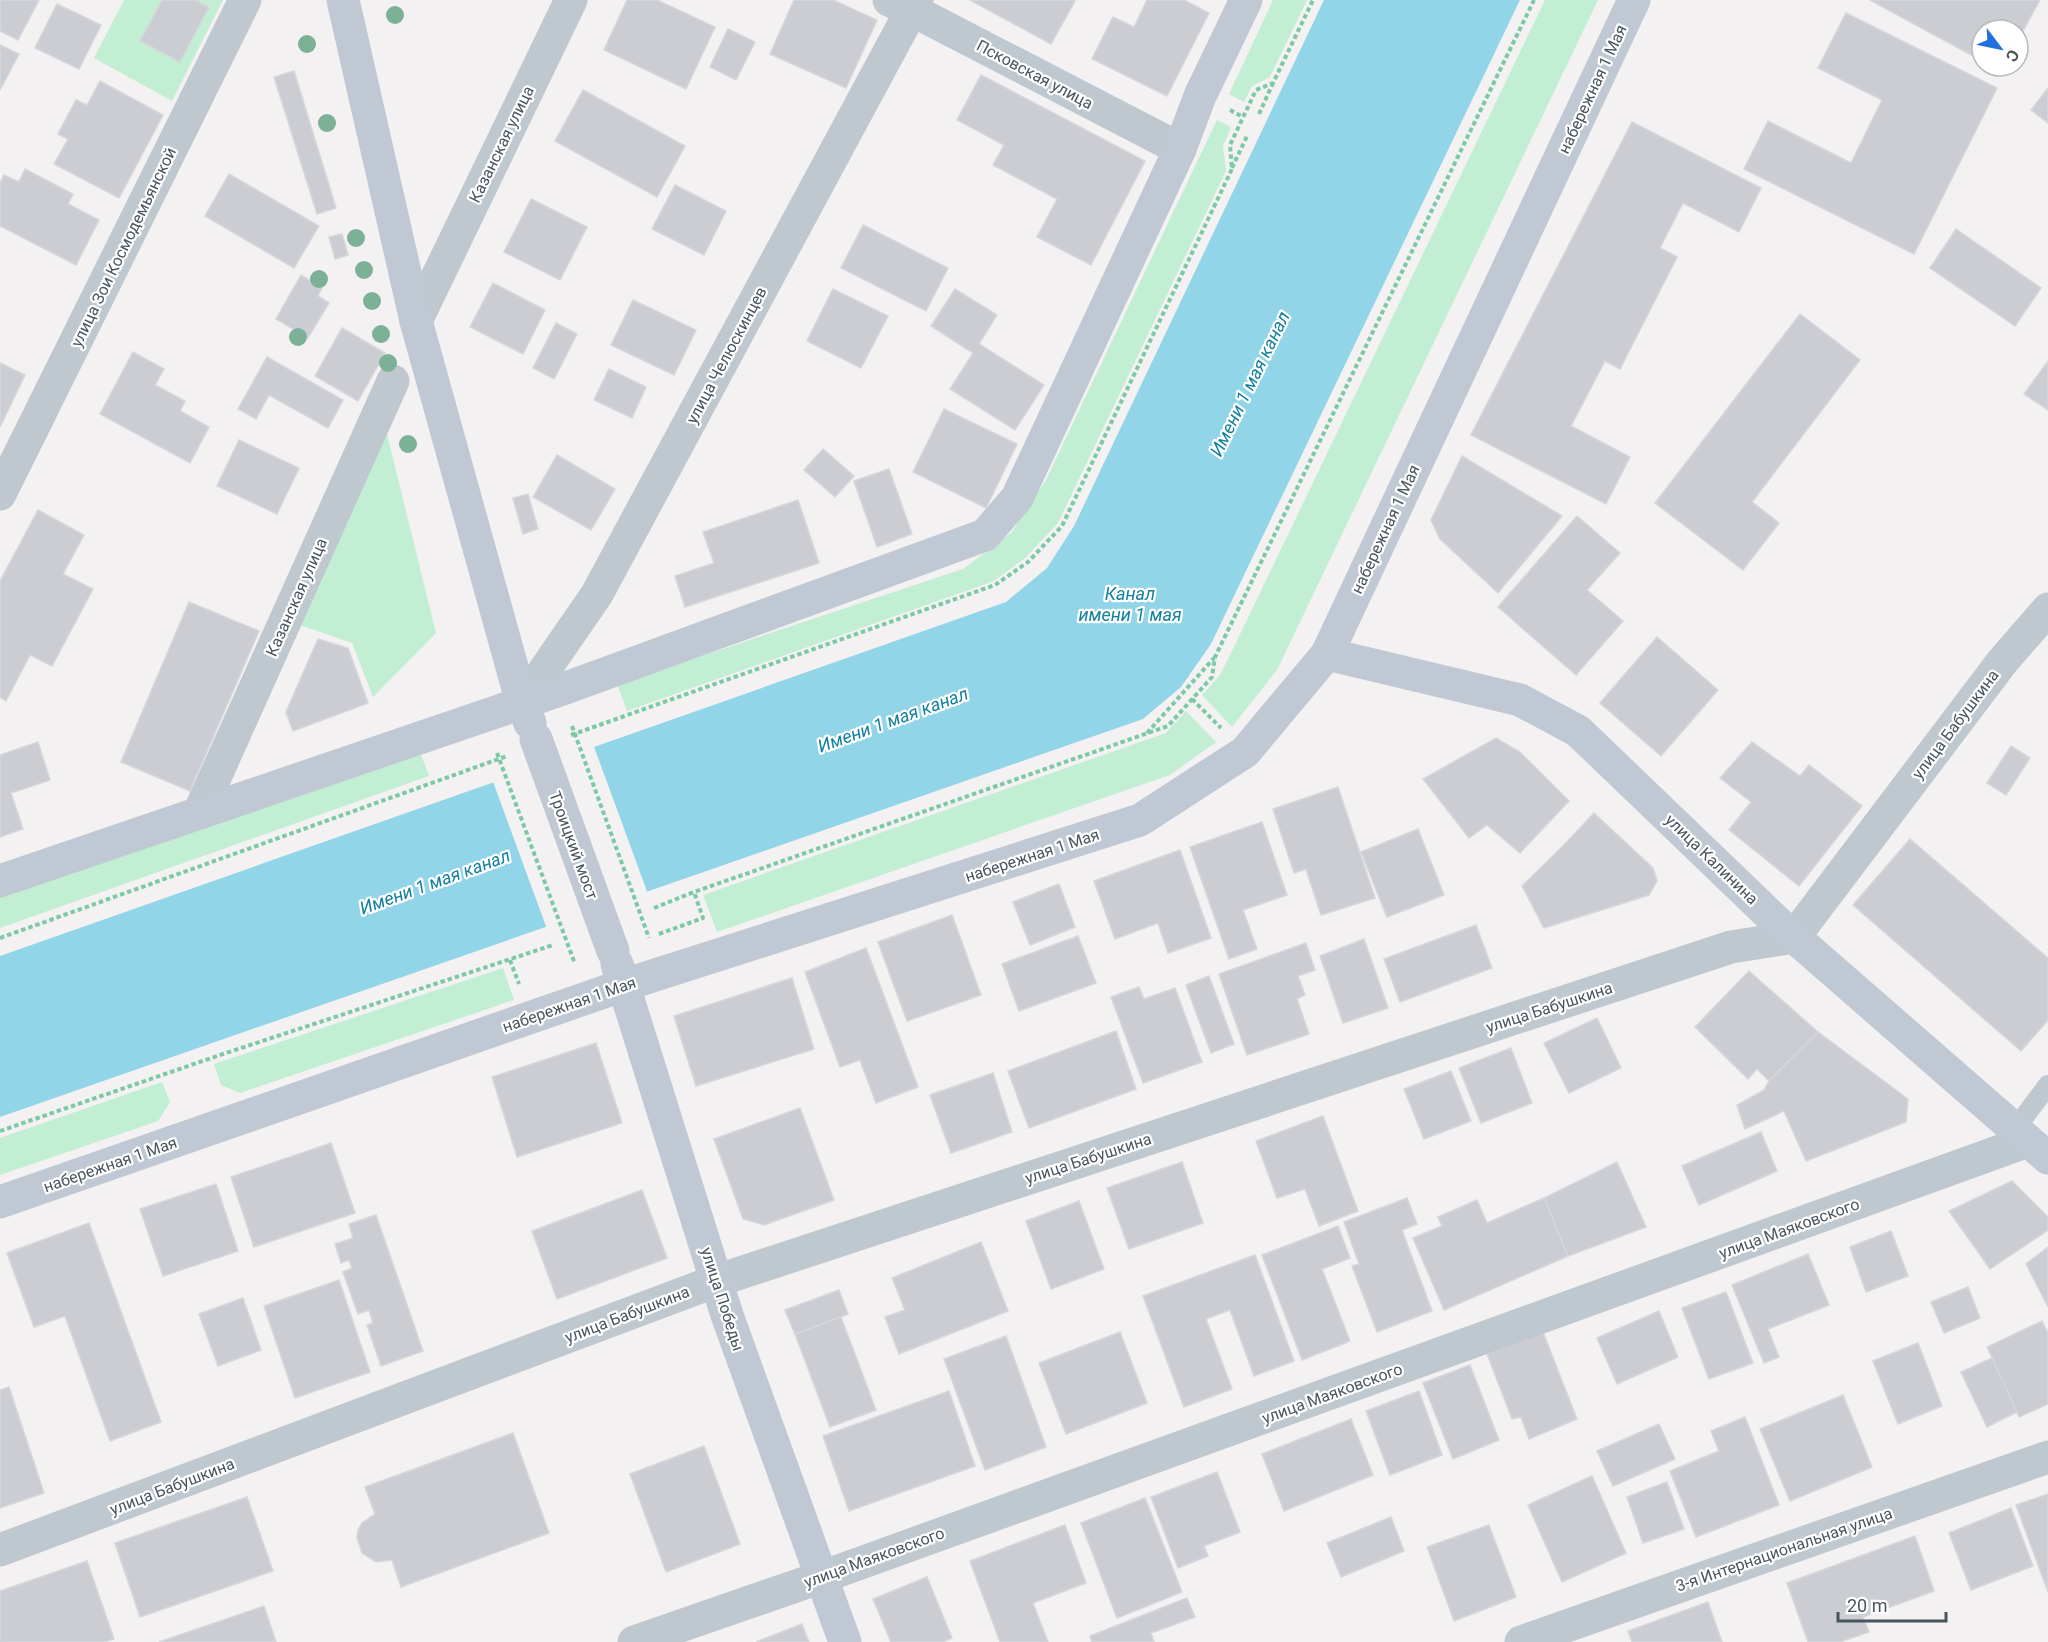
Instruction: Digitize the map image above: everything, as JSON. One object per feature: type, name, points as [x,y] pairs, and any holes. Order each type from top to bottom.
[{"type":"main road","name":"Троицкий мост","points":[[343,0],[416,321],[522,703],[613,951]]},
{"type":"main road","points":[[0,881],[522,703],[985,535],[1017,498],[1180,149],[1200,96],[1246,0]]},
{"type":"main road","name":"набережная 1 Мая","points":[[0,1202],[624,985],[1140,820],[1245,752],[1327,654],[1634,0]]},
{"type":"main road","name":"улица Калинина","points":[[1327,654],[1520,699],[1578,731],[1794,937],[2030,1143]]},
{"type":"main road","name":"улица Победы","points":[[613,951],[727,1315],[845,1642]]},
{"type":"street","name":"улица Зои Космодемьянской","points":[[0,494],[245,0]]},
{"type":"street","name":"Казанская улица","points":[[416,321],[571,0]]},
{"type":"street","name":"Псковская улица","points":[[906,3],[1180,149]]},
{"type":"street","name":"улица Челюскинцев","points":[[522,703],[597,594],[906,3]]},
{"type":"street","name":"Казанская улица","points":[[199,813],[393,381]]},
{"type":"street","name":"улица Бабушкина","points":[[0,1551],[716,1281],[1731,947],[1794,937],[2002,662],[2048,609]]},
{"type":"street","name":"улица Маяковского","points":[[634,1642],[2030,1143]]},
{"type":"street","name":"3-я Интернациональная улица","points":[[1521,1642],[1596,1629],[2048,1457]]},
{"type":"lane","points":[[2030,1143],[2048,1085]]},
{"type":"path","points":[[1259,114],[1313,0]]},
{"type":"path","points":[[1145,735],[1215,657],[1534,0]]},
{"type":"path","points":[[1232,169],[1230,145],[1243,117],[1256,90],[1273,83]]},
{"type":"path","points":[[0,938],[537,743],[996,585],[1028,562],[1062,526],[1247,136]]},
{"type":"path","points":[[654,908],[1168,726],[1212,677],[1215,657]]},
{"type":"path","points":[[1192,699],[1212,720]]},
{"type":"path","points":[[572,726],[649,938]]},
{"type":"path","points":[[497,753],[575,964]]},
{"type":"path","points":[[662,933],[703,918],[694,892]]},
{"type":"path","points":[[0,1131],[223,1054],[553,945]]},
{"type":"path","points":[[510,960],[518,984],[529,981]]},
{"type":"green space","points":[[124,0],[223,0],[172,101],[94,58]]},
{"type":"green space","points":[[1273,0],[1307,0],[1270,77],[1252,86],[1244,102],[1229,94]]},
{"type":"green space","points":[[1545,0],[1598,0],[1277,670],[1232,727],[1202,695],[1220,675],[1233,649]]},
{"type":"green space","points":[[1217,120],[1231,127],[1223,146],[1226,171],[1058,523],[1025,558],[994,581],[627,711],[617,684],[963,569],[1011,533],[1046,480]]},
{"type":"green space","points":[[383,418],[436,633],[373,697],[352,643],[294,623]]},
{"type":"green space","points":[[1186,711],[1216,742],[1170,775],[717,932],[703,895],[1166,733]]},
{"type":"green space","points":[[420,752],[429,776],[0,928],[0,894]]},
{"type":"green space","points":[[503,968],[514,1000],[240,1093],[221,1085],[214,1064]]},
{"type":"green space","points":[[162,1082],[170,1102],[158,1121],[0,1175],[0,1138]]},
{"type":"water","name":"Канал имени 1 мая","points":[[1324,0],[1520,0],[1211,644],[1181,687],[1143,719],[0,1117],[0,956],[1006,602],[1047,568],[1074,526]]},
{"type":"pier","points":[[593,744],[648,894],[547,929],[492,779]]},
{"type":"building","points":[[0,0],[39,0],[18,40],[0,31]]},
{"type":"building","points":[[162,0],[195,0],[209,7],[180,62],[140,41]]},
{"type":"building","points":[[627,0],[657,0],[715,27],[686,89],[604,50]]},
{"type":"building","points":[[794,0],[833,0],[877,20],[846,88],[770,54]]},
{"type":"building","points":[[970,0],[1073,0],[1075,1],[1051,44]]},
{"type":"building","points":[[1147,0],[1184,0],[1209,13],[1167,96],[1092,59],[1113,17],[1134,27]]},
{"type":"building","points":[[1870,0],[2040,0],[2030,18],[1970,18],[1970,54]]},
{"type":"building","points":[[57,4],[101,25],[79,69],[35,48]]},
{"type":"building","points":[[1846,13],[1970,75],[1970,78],[1977,78],[1997,88],[1914,254],[1744,169],[1768,121],[1851,163],[1882,100],[1818,68]]},
{"type":"building","points":[[728,29],[755,42],[736,80],[710,67]]},
{"type":"building","points":[[0,45],[19,54],[0,90]]},
{"type":"building","points":[[294,71],[336,208],[317,214],[274,77]]},
{"type":"building","points":[[981,75],[1145,161],[1091,265],[1037,237],[1057,199],[993,165],[1004,145],[957,120]]},
{"type":"building","points":[[100,81],[163,115],[119,198],[54,164],[68,139],[58,134],[76,100],[87,105]]},
{"type":"building","points":[[2048,88],[2048,123],[2031,110]]},
{"type":"building","points":[[583,90],[685,146],[657,197],[555,141]]},
{"type":"building","points":[[1632,122],[1761,188],[1739,232],[1683,203],[1660,248],[1677,257],[1620,369],[1605,361],[1571,426],[1630,457],[1606,504],[1471,435]]},
{"type":"building","points":[[25,169],[73,194],[68,204],[99,220],[76,265],[0,226],[0,183],[4,175],[19,182]]},
{"type":"building","points":[[229,174],[319,226],[294,268],[205,216]]},
{"type":"building","points":[[675,185],[726,211],[704,255],[652,229]]},
{"type":"building","points":[[531,199],[587,227],[560,280],[504,252]]},
{"type":"building","points":[[863,225],[948,268],[926,311],[841,268]]},
{"type":"building","points":[[1956,229],[2041,288],[2015,326],[1930,268]]},
{"type":"building","points":[[342,234],[348,255],[335,259],[329,237]]},
{"type":"building","points":[[301,275],[322,288],[318,296],[329,303],[308,338],[276,319]]},
{"type":"building","points":[[493,283],[545,310],[523,354],[470,327]]},
{"type":"building","points":[[833,289],[888,316],[861,368],[807,341]]},
{"type":"building","points":[[955,289],[997,315],[979,344],[1044,385],[1015,430],[950,389],[973,353],[931,326]]},
{"type":"building","points":[[633,300],[696,330],[674,375],[611,345]]},
{"type":"building","points":[[1800,314],[1860,360],[1752,502],[1779,523],[1743,570],[1655,503]]},
{"type":"building","points":[[556,323],[577,334],[554,379],[533,368]]},
{"type":"building","points":[[342,328],[385,353],[358,401],[315,376]]},
{"type":"building","points":[[133,352],[164,369],[155,385],[185,401],[180,411],[209,427],[190,463],[100,414]]},
{"type":"building","points":[[267,357],[343,400],[328,428],[269,395],[256,419],[238,409]]},
{"type":"building","points":[[2048,361],[2048,410],[2024,394]]},
{"type":"building","points":[[0,363],[25,375],[0,427]]},
{"type":"building","points":[[609,369],[646,387],[632,418],[594,400]]},
{"type":"building","points":[[944,409],[1017,444],[986,508],[913,472]]},
{"type":"building","points":[[239,440],[299,468],[277,514],[217,486]]},
{"type":"building","points":[[823,449],[854,476],[835,497],[804,470]]},
{"type":"building","points":[[557,455],[615,489],[591,530],[533,497]]},
{"type":"building","points":[[1462,456],[1562,516],[1498,593],[1440,539],[1431,520]]},
{"type":"building","points":[[889,469],[912,534],[877,547],[854,481]]},
{"type":"building","points":[[528,494],[538,529],[523,534],[513,498]]},
{"type":"building","points":[[798,500],[819,563],[685,607],[675,576],[714,563],[703,532]]},
{"type":"building","points":[[38,510],[84,535],[63,574],[93,589],[52,666],[30,655],[6,701],[0,697],[0,581]]},
{"type":"building","points":[[1577,516],[1620,553],[1587,590],[1623,621],[1576,675],[1498,607]]},
{"type":"building","points":[[189,602],[259,631],[190,791],[121,762]]},
{"type":"building","points":[[1657,637],[1718,690],[1661,756],[1600,703]]},
{"type":"building","points":[[318,639],[348,648],[368,703],[293,731],[286,712]]},
{"type":"building","points":[[1496,738],[1520,752],[1569,801],[1520,853],[1487,825],[1469,838],[1423,779]]},
{"type":"building","points":[[38,742],[50,780],[11,793],[23,829],[0,837],[0,755]]},
{"type":"building","points":[[1752,742],[1800,776],[1809,765],[1862,806],[1799,886],[1729,830],[1751,802],[1720,778]]},
{"type":"building","points":[[2011,746],[2030,758],[2006,795],[1987,783]]},
{"type":"building","points":[[1338,787],[1375,898],[1321,915],[1306,869],[1294,873],[1273,809]]},
{"type":"building","points":[[1594,813],[1653,868],[1657,881],[1649,895],[1544,928],[1522,886]]},
{"type":"building","points":[[1262,822],[1287,895],[1243,910],[1257,949],[1229,959],[1190,847]]},
{"type":"building","points":[[1418,829],[1444,895],[1387,917],[1361,852]]},
{"type":"building","points":[[1910,839],[2048,958],[2048,1020],[2021,1051],[1853,905]]},
{"type":"building","points":[[1180,850],[1211,938],[1168,953],[1158,923],[1115,939],[1094,881]]},
{"type":"building","points":[[1059,884],[1075,927],[1030,945],[1013,902]]},
{"type":"building","points":[[952,915],[981,995],[907,1021],[878,942]]},
{"type":"building","points":[[1476,925],[1492,968],[1400,1002],[1384,959]]},
{"type":"building","points":[[1078,936],[1096,983],[1019,1011],[1002,964]]},
{"type":"building","points":[[1364,939],[1388,1008],[1343,1023],[1320,956]]},
{"type":"building","points":[[1306,943],[1315,970],[1298,976],[1305,995],[1297,999],[1309,1034],[1247,1055],[1219,974]]},
{"type":"building","points":[[866,948],[918,1087],[876,1103],[860,1060],[840,1067],[805,972]]},
{"type":"building","points":[[1749,971],[1818,1032],[1769,1081],[1757,1069],[1748,1079],[1695,1027]]},
{"type":"building","points":[[1209,976],[1234,1044],[1211,1053],[1186,985]]},
{"type":"building","points":[[792,978],[814,1049],[696,1086],[674,1016]]},
{"type":"building","points":[[1139,987],[1144,999],[1175,988],[1202,1062],[1143,1083],[1111,997]]},
{"type":"building","points":[[1597,1018],[1621,1068],[1569,1093],[1544,1043]]},
{"type":"building","points":[[1116,1031],[1136,1089],[1029,1128],[1008,1071]]},
{"type":"building","points":[[1818,1032],[1908,1099],[1906,1122],[1806,1161],[1784,1111],[1745,1129],[1737,1105],[1764,1090],[1769,1081]]},
{"type":"building","points":[[596,1043],[622,1123],[517,1157],[492,1077]]},
{"type":"building","points":[[1511,1048],[1532,1103],[1481,1123],[1459,1068]]},
{"type":"building","points":[[1451,1071],[1471,1121],[1424,1139],[1404,1089]]},
{"type":"building","points":[[993,1073],[1012,1132],[951,1153],[930,1095]]},
{"type":"building","points":[[800,1108],[834,1200],[764,1225],[743,1219],[714,1139]]},
{"type":"building","points":[[1323,1116],[1358,1211],[1319,1226],[1305,1189],[1277,1198],[1256,1141]]},
{"type":"building","points":[[1761,1132],[1777,1171],[1699,1205],[1682,1166]]},
{"type":"building","points":[[331,1143],[355,1213],[254,1247],[231,1177]]},
{"type":"building","points":[[1182,1162],[1203,1223],[1129,1249],[1107,1188]]},
{"type":"building","points":[[1617,1162],[1646,1227],[1568,1256],[1544,1198]]},
{"type":"building","points":[[2012,1181],[2048,1217],[2048,1230],[1990,1269],[1949,1211]]},
{"type":"building","points":[[216,1184],[238,1251],[163,1276],[140,1209]]},
{"type":"building","points":[[642,1190],[667,1258],[557,1299],[532,1231]]},
{"type":"building","points":[[1407,1198],[1417,1224],[1402,1230],[1432,1311],[1377,1332],[1352,1266],[1359,1264],[1344,1222]]},
{"type":"building","points":[[1544,1198],[1568,1256],[1444,1310],[1413,1238],[1442,1226],[1438,1217],[1477,1200],[1487,1223]]},
{"type":"building","points":[[1079,1201],[1104,1269],[1051,1289],[1026,1221]]},
{"type":"building","points":[[376,1215],[423,1351],[381,1366],[367,1325],[373,1323],[369,1310],[358,1314],[343,1272],[352,1268],[349,1260],[341,1263],[335,1244],[353,1238],[349,1224]]},
{"type":"building","points":[[89,1223],[161,1422],[110,1441],[65,1316],[34,1327],[7,1253]]},
{"type":"building","points":[[1338,1226],[1350,1258],[1322,1269],[1350,1341],[1302,1360],[1262,1255]]},
{"type":"building","points":[[1891,1231],[1908,1276],[1866,1292],[1850,1247]]},
{"type":"building","points":[[981,1242],[1008,1311],[899,1354],[885,1317],[905,1310],[892,1278]]},
{"type":"building","points":[[2048,1247],[2048,1307],[2026,1264]]},
{"type":"building","points":[[1808,1254],[1829,1305],[1768,1329],[1779,1357],[1764,1363],[1732,1285]]},
{"type":"building","points":[[1255,1255],[1294,1361],[1254,1376],[1230,1310],[1206,1319],[1232,1389],[1184,1407],[1143,1296]]},
{"type":"building","points":[[339,1280],[370,1372],[295,1398],[264,1306]]},
{"type":"building","points":[[1968,1287],[1980,1318],[1944,1333],[1931,1302]]},
{"type":"building","points":[[839,1290],[848,1314],[795,1334],[785,1310]]},
{"type":"building","points":[[1726,1292],[1753,1363],[1709,1379],[1682,1308]]},
{"type":"building","points":[[243,1298],[261,1350],[218,1366],[199,1314]]},
{"type":"building","points":[[1659,1311],[1678,1357],[1617,1384],[1597,1338]]},
{"type":"building","points":[[841,1317],[876,1410],[830,1427],[795,1334]]},
{"type":"building","points":[[2042,1321],[2048,1333],[2048,1404],[2019,1417],[1987,1347]]},
{"type":"building","points":[[1120,1332],[1147,1403],[1066,1434],[1039,1363]]},
{"type":"building","points":[[1543,1332],[1577,1419],[1529,1439],[1521,1417],[1512,1419],[1487,1354]]},
{"type":"building","points":[[1006,1336],[1046,1447],[985,1470],[944,1359]]},
{"type":"building","points":[[1918,1343],[1942,1406],[1898,1424],[1873,1361]]},
{"type":"building","points":[[1992,1358],[2017,1412],[1987,1427],[1961,1372]]},
{"type":"building","points":[[1470,1365],[1499,1440],[1453,1459],[1423,1383]]},
{"type":"building","points":[[9,1387],[44,1493],[0,1508],[0,1390]]},
{"type":"building","points":[[949,1391],[975,1466],[849,1511],[823,1436]]},
{"type":"building","points":[[1419,1391],[1442,1455],[1390,1475],[1366,1411]]},
{"type":"building","points":[[1843,1395],[1872,1467],[1790,1501],[1760,1429]]},
{"type":"building","points":[[1745,1417],[1779,1505],[1696,1537],[1670,1471],[1719,1451],[1711,1431]]},
{"type":"building","points":[[1351,1419],[1373,1475],[1284,1511],[1262,1454]]},
{"type":"building","points":[[1659,1424],[1675,1459],[1613,1486],[1597,1451]]},
{"type":"building","points":[[513,1433],[549,1533],[401,1587],[392,1560],[376,1562],[362,1553],[357,1538],[358,1530],[362,1523],[375,1514],[365,1487]]},
{"type":"building","points":[[704,1446],[740,1544],[666,1572],[630,1474]]},
{"type":"building","points":[[1217,1472],[1240,1532],[1204,1546],[1208,1556],[1178,1568],[1151,1497]]},
{"type":"building","points":[[1592,1476],[1626,1553],[1562,1582],[1528,1505]]},
{"type":"building","points":[[1667,1482],[1684,1529],[1643,1543],[1627,1497]]},
{"type":"building","points":[[2048,1494],[2048,1592],[2016,1505]]},
{"type":"building","points":[[247,1497],[273,1571],[140,1617],[115,1543]]},
{"type":"building","points":[[1145,1498],[1182,1592],[1117,1618],[1081,1523]]},
{"type":"building","points":[[2011,1508],[2033,1566],[1971,1590],[1949,1533]]},
{"type":"building","points":[[1391,1517],[1404,1551],[1341,1577],[1327,1543]]},
{"type":"building","points":[[1065,1525],[1086,1583],[1033,1603],[1048,1642],[1000,1642],[970,1561]]},
{"type":"building","points":[[1489,1525],[1516,1597],[1454,1621],[1427,1547]]},
{"type":"building","points":[[1915,1536],[1934,1591],[1863,1617],[1869,1632],[1840,1642],[1808,1642],[1787,1583]]},
{"type":"building","points":[[87,1561],[114,1639],[104,1642],[0,1642],[0,1591]]},
{"type":"building","points":[[927,1577],[952,1638],[943,1642],[891,1642],[873,1599]]},
{"type":"building","points":[[1187,1598],[1195,1617],[1151,1633],[1154,1642],[1092,1642],[1090,1636]]},
{"type":"building","points":[[1708,1602],[1722,1642],[1632,1642],[1628,1631]]},
{"type":"building","points":[[264,1606],[276,1642],[159,1642]]},
{"type":"building","points":[[802,1624],[809,1642],[756,1642]]},
{"type":"water label","name":"Имени 1 мая канал","points":[[1250,384]]},
{"type":"water label","name":"Имени 1 мая канал","points":[[893,720]]},
{"type":"water label","name":"Имени 1 мая канал","points":[[435,882]]}]
